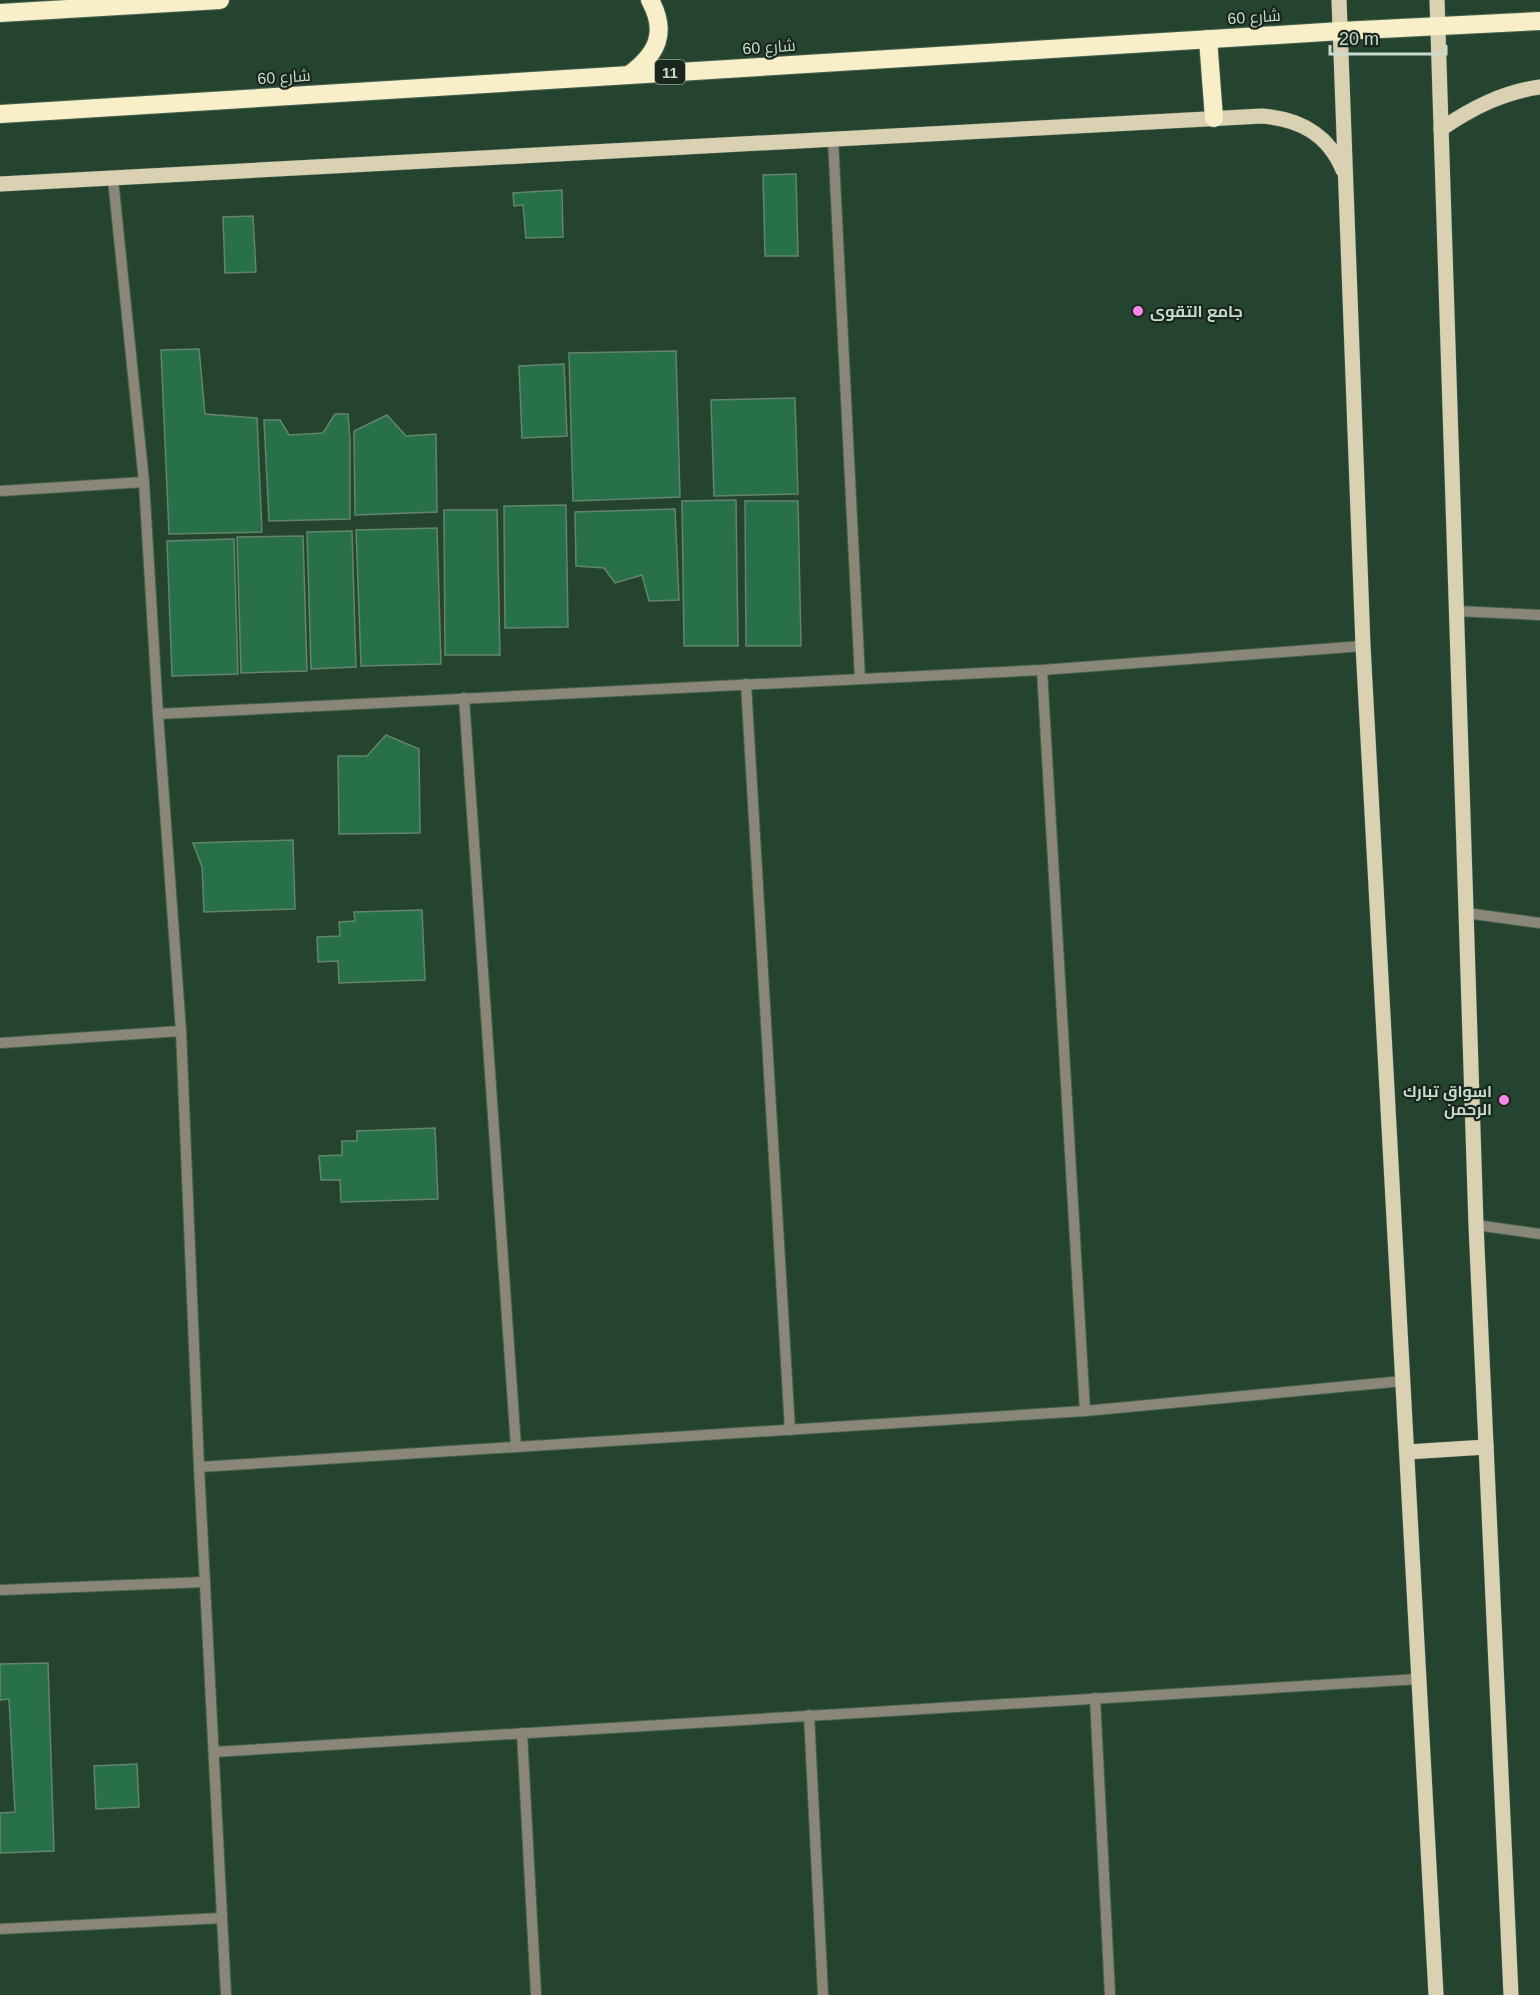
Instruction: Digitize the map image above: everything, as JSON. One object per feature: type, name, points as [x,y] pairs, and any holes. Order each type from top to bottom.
[{"type":"highway","points":[[0,13],[220,0]]},
{"type":"highway","points":[[629,75],[644,64],[655,49],[659,30],[656,12],[650,0]]},
{"type":"highway","name":"شارع 60","points":[[0,114],[1208,39],[1540,21]]},
{"type":"highway","points":[[1208,39],[1214,118]]},
{"type":"main road","points":[[1339,0],[1363,646],[1436,1995]]},
{"type":"main road","points":[[1437,0],[1476,1225],[1511,1995]]},
{"type":"main road","points":[[1441,129],[1461,115],[1489,101],[1504,95],[1540,87]]},
{"type":"main road","points":[[0,184],[1262,116],[1293,121],[1308,128],[1325,141],[1338,158],[1346,177]]},
{"type":"main road","points":[[1407,1452],[1486,1447]]},
{"type":"street","points":[[833,139],[860,679]]},
{"type":"street","points":[[113,179],[144,482],[181,1031],[199,1467],[226,1995]]},
{"type":"street","points":[[0,491],[144,482]]},
{"type":"street","points":[[1456,611],[1540,615]]},
{"type":"street","points":[[158,714],[1042,670],[1363,646]]},
{"type":"street","points":[[1042,670],[1085,1411]]},
{"type":"street","points":[[746,684],[790,1430]]},
{"type":"street","points":[[464,698],[516,1447]]},
{"type":"street","points":[[1466,913],[1540,923]]},
{"type":"street","points":[[0,1043],[181,1031]]},
{"type":"street","points":[[1476,1225],[1540,1234]]},
{"type":"street","points":[[199,1467],[1085,1411],[1403,1381]]},
{"type":"street","points":[[0,1590],[205,1582]]},
{"type":"street","points":[[214,1752],[1419,1679]]},
{"type":"street","points":[[1095,1698],[1110,1995]]},
{"type":"street","points":[[809,1715],[823,1995]]},
{"type":"street","points":[[522,1733],[536,1995]]},
{"type":"street","points":[[0,1929],[222,1918]]},
{"type":"building","points":[[796,174],[798,256],[765,256],[763,175]]},
{"type":"building","points":[[562,190],[563,237],[526,238],[523,205],[514,206],[513,193]]},
{"type":"building","points":[[253,216],[256,272],[225,273],[223,217]]},
{"type":"building","points":[[199,349],[205,414],[257,418],[262,532],[169,534],[161,350]]},
{"type":"building","points":[[676,351],[680,497],[573,501],[569,353]]},
{"type":"building","points":[[564,364],[567,436],[522,438],[519,366]]},
{"type":"building","points":[[795,398],[798,494],[714,496],[711,400]]},
{"type":"building","points":[[335,414],[348,414],[350,519],[269,521],[264,420],[280,420],[289,435],[323,433]]},
{"type":"building","points":[[387,415],[406,436],[436,434],[437,512],[355,515],[354,431]]},
{"type":"building","points":[[736,500],[738,646],[684,646],[682,501]]},
{"type":"building","points":[[745,501],[798,501],[801,646],[746,646]]},
{"type":"building","points":[[566,505],[568,627],[505,628],[504,506]]},
{"type":"building","points":[[675,509],[679,600],[649,601],[642,575],[615,583],[604,568],[576,566],[575,512]]},
{"type":"building","points":[[444,510],[497,510],[500,655],[445,655]]},
{"type":"building","points":[[437,528],[441,664],[361,666],[356,530]]},
{"type":"building","points":[[352,531],[356,667],[311,669],[307,532]]},
{"type":"building","points":[[303,536],[307,671],[241,673],[237,537]]},
{"type":"building","points":[[234,539],[238,674],[172,676],[167,541]]},
{"type":"building","points":[[386,735],[419,749],[420,833],[339,834],[338,756],[367,756]]},
{"type":"building","points":[[293,840],[295,909],[204,912],[202,867],[193,843]]},
{"type":"building","points":[[422,910],[425,980],[339,983],[338,961],[318,962],[317,937],[340,936],[339,922],[355,921],[354,912]]},
{"type":"building","points":[[435,1128],[438,1199],[341,1202],[340,1180],[321,1180],[319,1156],[342,1155],[342,1141],[357,1141],[357,1131]]},
{"type":"building","points":[[48,1663],[54,1851],[0,1853],[0,1813],[15,1812],[9,1699],[0,1700],[0,1664]]},
{"type":"building","points":[[137,1764],[139,1807],[96,1809],[94,1766]]},
{"type":"place","name":"جامع التقوى","points":[[1138,311]]},
{"type":"place","name":"اسواق تبارك الرحمن","points":[[1504,1100]]}]
